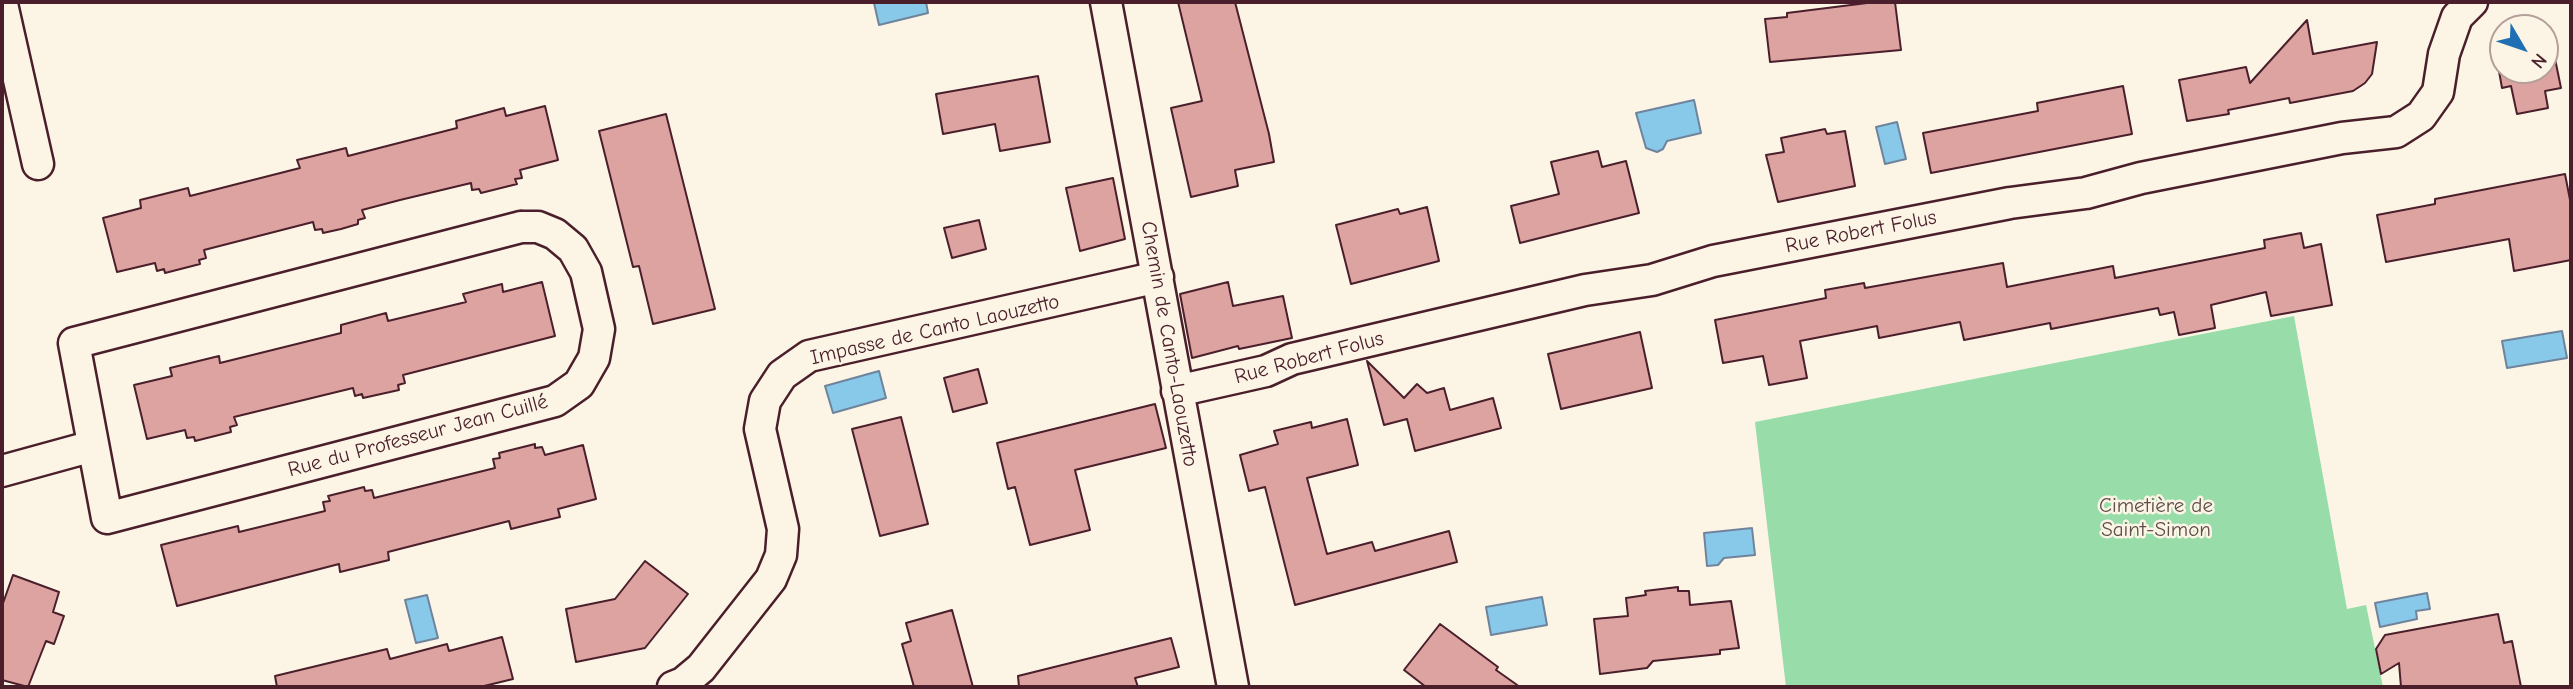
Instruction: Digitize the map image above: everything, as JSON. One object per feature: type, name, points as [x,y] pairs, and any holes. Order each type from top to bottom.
[{"type":"street","name":"Chemin de Canto-Laouzetto","points":[[1106,2],[1233,687]]},
{"type":"street","name":"Rue Robert Folus","points":[[1177,391],[1266,371],[1292,359],[1584,290],[1652,280],[1713,261],[2010,203],[2086,193],[2141,178],[2342,138],[2396,132],[2421,116],[2438,92],[2444,54],[2457,17],[2472,2]]},
{"type":"street","points":[[2,4],[38,164]]},
{"type":"street","name":"Rue du Professeur Jean Cuillé","points":[[521,227],[538,227],[555,234],[573,248],[586,272],[599,330],[594,358],[579,384],[555,401],[107,518],[93,446],[74,343],[521,227]]},
{"type":"street","name":"Impasse de Canto Laouzetto","points":[[673,687],[683,683],[701,668],[771,579],[781,555],[783,529],[760,429],[765,401],[782,375],[808,356],[1158,278]]},
{"type":"street","points":[[2,471],[93,446]]},
{"type":"green space","name":"Cimetière de Saint-Simon","points":[[2294,316],[2347,609],[2366,605],[2383,687],[1786,687],[1755,422]]},
{"type":"water","points":[[926,2],[928,13],[879,25],[874,3]]},
{"type":"water","points":[[1694,100],[1701,133],[1667,141],[1663,149],[1657,152],[1646,148],[1636,113]]},
{"type":"water","points":[[1897,122],[1906,159],[1885,164],[1876,127]]},
{"type":"water","points":[[2562,331],[2567,358],[2507,368],[2502,341]]},
{"type":"water","points":[[879,371],[886,398],[833,413],[825,386]]},
{"type":"water","points":[[1752,528],[1755,555],[1724,558],[1718,565],[1707,566],[1704,533]]},
{"type":"water","points":[[2427,593],[2430,609],[2416,611],[2417,619],[2380,627],[2375,603]]},
{"type":"water","points":[[427,595],[438,638],[416,643],[405,600]]},
{"type":"water","points":[[1542,597],[1547,625],[1491,635],[1486,607]]},
{"type":"building","points":[[1178,2],[1235,2],[1274,162],[1235,170],[1238,186],[1191,197],[1171,108],[1202,101]]},
{"type":"building","points":[[1895,2],[1901,50],[1770,62],[1765,19],[1787,17],[1787,13]]},
{"type":"building","points":[[2307,20],[2313,54],[2377,42],[2372,74],[2365,83],[2353,91],[2290,103],[2289,98],[2228,110],[2229,114],[2187,121],[2179,80],[2246,67],[2250,83]]},
{"type":"building","points":[[1038,76],[1050,142],[1000,151],[995,124],[943,134],[936,94]]},
{"type":"building","points":[[2559,78],[2561,88],[2545,91],[2548,108],[2517,114],[2511,86],[2502,88],[2501,84],[2559,84]]},
{"type":"building","points":[[2123,86],[2132,134],[1931,173],[1923,133],[2038,111],[2037,103]]},
{"type":"building","points":[[545,106],[558,160],[520,170],[522,178],[515,179],[517,184],[481,193],[479,189],[472,190],[471,183],[400,200],[362,210],[365,218],[358,220],[358,224],[323,233],[322,229],[315,230],[313,222],[204,250],[206,258],[199,260],[200,264],[165,273],[164,269],[157,271],[155,263],[117,272],[103,218],[141,208],[140,200],[188,188],[190,196],[300,168],[297,160],[346,148],[348,156],[457,128],[456,121],[504,108],[506,116]]},
{"type":"building","points":[[666,114],[715,309],[653,324],[639,266],[633,267],[599,131]]},
{"type":"building","points":[[1825,129],[1827,134],[1845,131],[1855,186],[1778,202],[1766,155],[1784,152],[1781,138]]},
{"type":"building","points":[[1598,151],[1602,167],[1626,161],[1639,213],[1520,243],[1511,206],[1559,194],[1551,162]]},
{"type":"building","points":[[2565,174],[2571,205],[2571,260],[2514,271],[2509,239],[2386,262],[2377,215],[2435,204],[2435,199]]},
{"type":"building","points":[[1113,178],[1125,239],[1080,251],[1066,188]]},
{"type":"building","points":[[1427,207],[1439,261],[1351,284],[1336,225],[1398,209],[1400,214]]},
{"type":"building","points":[[979,220],[986,249],[952,258],[944,228]]},
{"type":"building","points":[[2301,233],[2304,248],[2321,244],[2332,305],[2271,316],[2266,292],[2211,305],[2215,328],[2179,335],[2174,312],[2160,315],[2158,308],[2051,329],[2050,323],[1964,340],[1960,322],[1879,338],[1877,326],[1800,341],[1807,378],[1769,385],[1763,356],[1723,363],[1715,320],[1826,298],[1825,290],[1864,283],[1865,288],[2003,263],[2007,287],[2113,266],[2115,278],[2265,248],[2264,240]]},
{"type":"building","points":[[542,282],[555,336],[403,375],[405,383],[398,385],[399,390],[363,398],[362,394],[355,396],[353,388],[234,417],[237,425],[230,427],[231,432],[195,441],[194,437],[187,438],[185,430],[147,439],[134,385],[172,376],[170,368],[219,356],[220,363],[341,333],[341,325],[386,313],[388,321],[466,302],[463,294],[502,284],[503,292]]},
{"type":"building","points":[[1228,282],[1233,306],[1283,296],[1292,338],[1239,349],[1238,346],[1192,358],[1180,294]]},
{"type":"building","points":[[1640,332],[1652,388],[1561,409],[1548,354]]},
{"type":"building","points":[[1367,361],[1404,398],[1417,384],[1427,393],[1444,388],[1450,410],[1493,398],[1501,428],[1415,451],[1407,419],[1384,425]]},
{"type":"building","points":[[978,369],[987,403],[953,412],[944,378]]},
{"type":"building","points":[[1155,404],[1166,448],[1075,470],[1090,530],[1030,545],[1015,487],[1008,489],[997,443]]},
{"type":"building","points":[[901,417],[928,524],[880,536],[852,429]]},
{"type":"building","points":[[1347,419],[1358,465],[1307,478],[1327,554],[1372,542],[1375,551],[1449,531],[1457,562],[1295,605],[1265,487],[1249,491],[1240,455],[1278,444],[1274,431],[1311,422],[1312,428]]},
{"type":"building","points":[[535,444],[535,448],[542,447],[545,455],[583,445],[596,499],[558,509],[560,517],[511,529],[509,521],[388,552],[389,560],[340,572],[339,564],[177,606],[161,545],[238,526],[239,532],[325,511],[323,502],[330,501],[328,496],[364,487],[365,491],[372,490],[374,498],[495,468],[493,459],[500,458],[499,453]]},
{"type":"building","points":[[645,561],[688,594],[645,648],[576,662],[566,609],[615,599]]},
{"type":"building","points":[[13,575],[59,592],[53,612],[64,616],[54,644],[46,641],[28,687],[2,680],[2,606]]},
{"type":"building","points":[[1678,587],[1678,591],[1689,591],[1690,605],[1731,601],[1739,648],[1720,650],[1720,654],[1653,661],[1647,668],[1600,674],[1594,619],[1628,616],[1626,598],[1646,595],[1645,591]]},
{"type":"building","points":[[952,610],[973,687],[914,687],[902,644],[911,641],[906,623]]},
{"type":"building","points":[[2498,614],[2504,643],[2512,641],[2521,687],[2401,687],[2399,663],[2381,674],[2376,649],[2385,635]]},
{"type":"building","points":[[1440,624],[1498,667],[1496,670],[1520,687],[1426,687],[1404,670]]},
{"type":"building","points":[[502,637],[513,679],[480,687],[277,687],[275,676],[387,649],[390,659],[447,644],[449,651]]},
{"type":"building","points":[[1171,638],[1179,667],[1135,678],[1138,687],[1019,687],[1018,676]]}]
